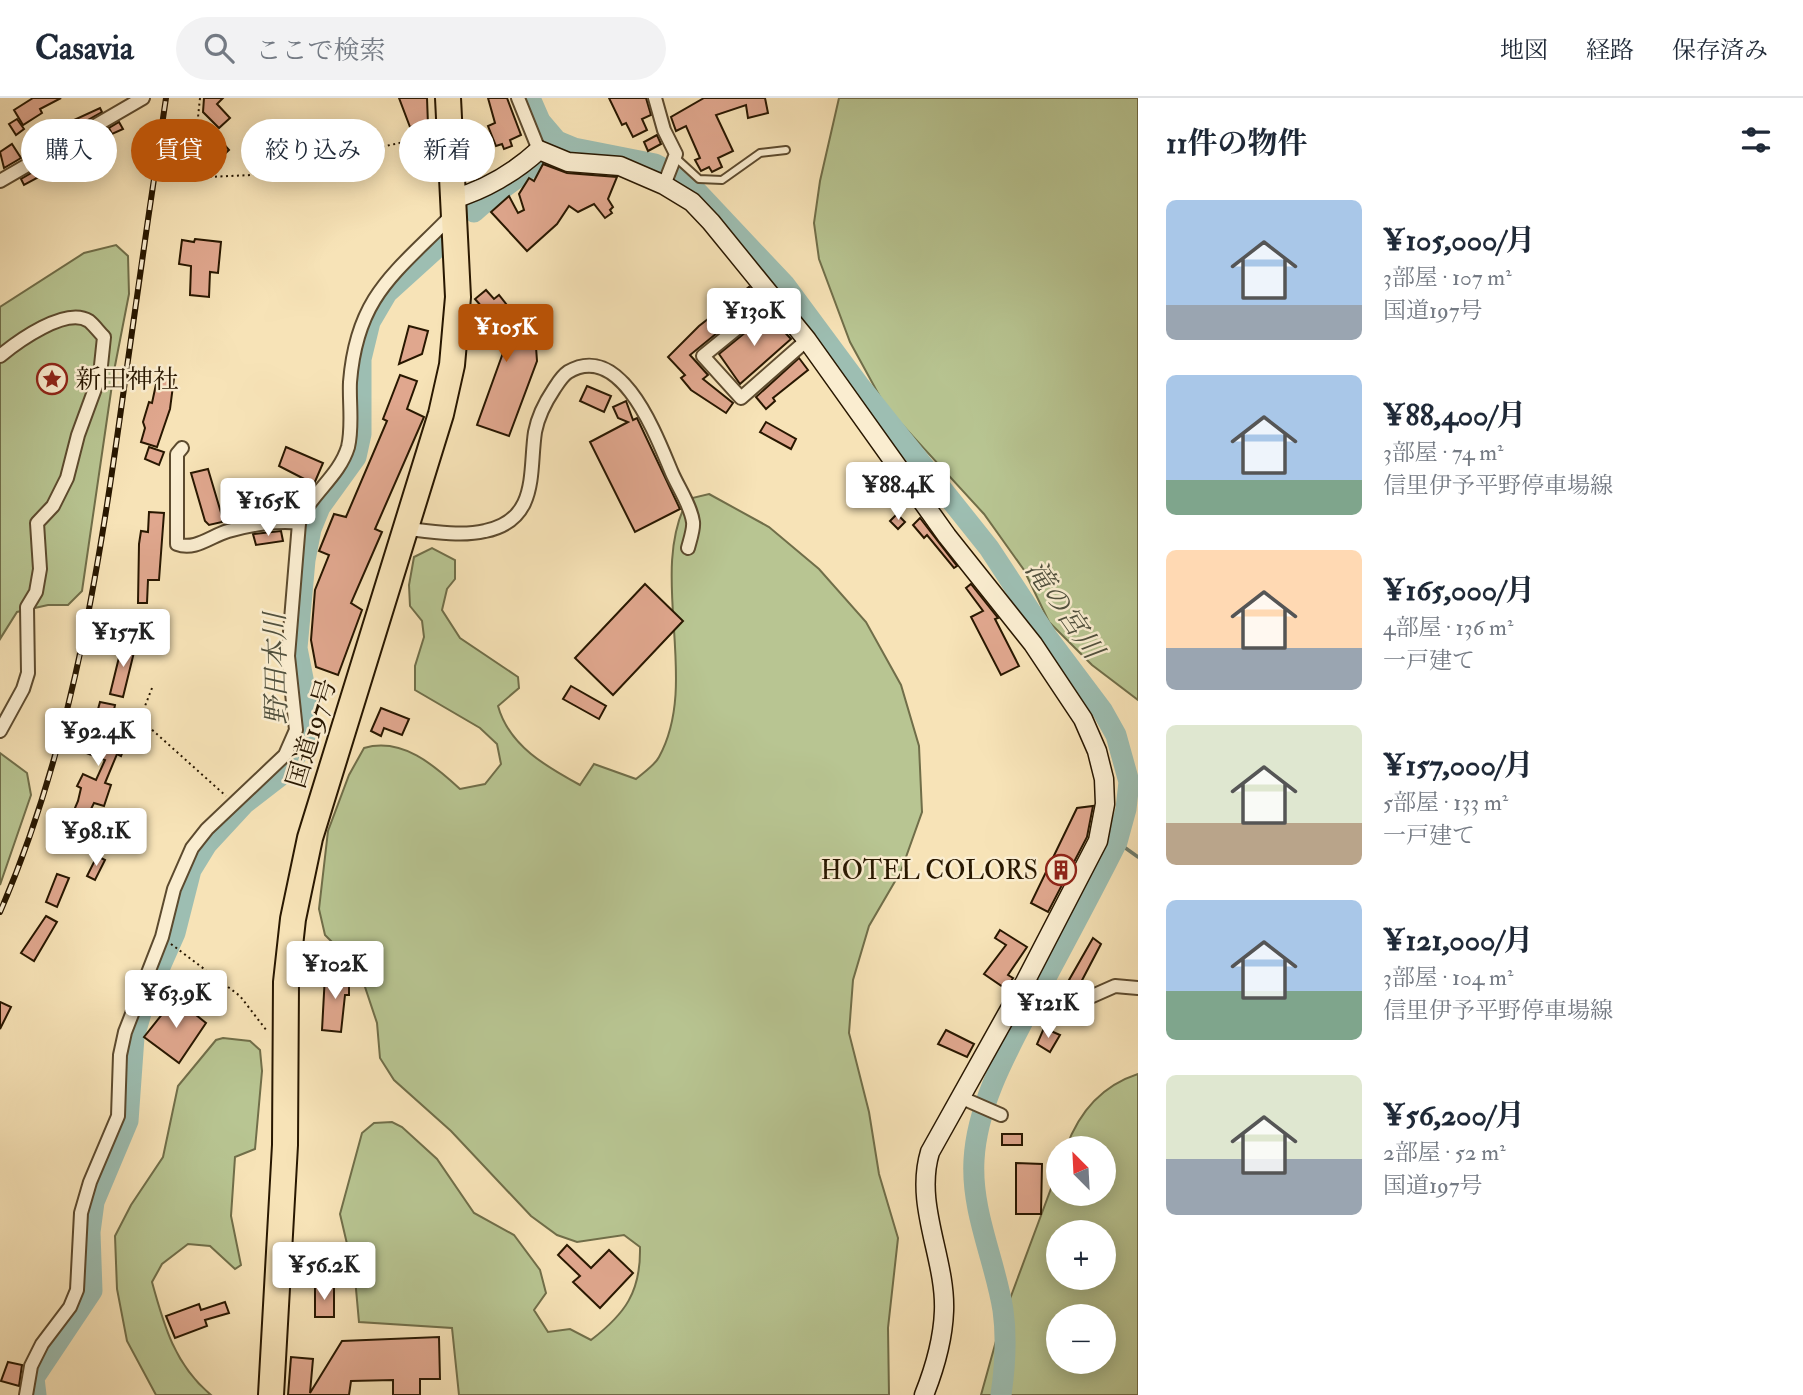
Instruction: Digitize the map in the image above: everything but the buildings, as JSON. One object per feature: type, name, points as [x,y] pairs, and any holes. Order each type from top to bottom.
[{"type":"highway","name":"国道197号","points":[[448,98],[449,119]]},
{"type":"highway","name":"国道197号","points":[[271,1395],[285,1145],[286,982],[293,919],[310,838],[441,414],[452,365],[458,297],[452,182]]},
{"type":"main road","points":[[453,206],[524,164],[539,150],[568,162],[620,166],[664,183],[692,202],[807,340],[947,536],[1034,644],[1083,719],[1097,751],[1104,779],[1105,804],[1098,841],[1028,983],[966,1100],[930,1152],[925,1169],[925,1191],[944,1312],[924,1395]]},
{"type":"street","points":[[0,181],[143,98]]},
{"type":"street","points":[[518,98],[539,150]]},
{"type":"street","points":[[655,98],[664,130],[675,146],[675,160],[664,183]]},
{"type":"street","points":[[26,1395],[31,1366],[42,1344],[70,1307],[77,1290],[81,1213],[90,1182],[118,1116],[120,1055],[125,1032],[162,937],[174,889],[192,848],[285,755],[296,730],[288,656],[299,523],[305,507],[338,466],[348,447],[350,382],[368,310],[376,292],[453,206]]},
{"type":"street","points":[[774,298],[703,356],[741,398],[807,340]]},
{"type":"street","points":[[0,356],[38,329],[68,318],[87,320],[104,337],[100,375],[78,435],[67,478],[53,506],[37,523],[40,569],[36,592],[27,607],[28,673],[23,689],[0,731]]},
{"type":"street","points":[[406,529],[469,534],[488,531],[512,518],[528,495],[535,463],[536,431],[545,402],[564,374],[578,367],[595,366],[608,371],[623,383],[638,401],[653,429],[694,522],[688,548]]},
{"type":"street","points":[[182,448],[177,454],[177,544],[192,547],[238,529],[299,523]]},
{"type":"street","points":[[1028,983],[1072,1005],[1115,986],[1138,988]]},
{"type":"street","points":[[966,1100],[1001,1115]]},
{"type":"lane","points":[[675,160],[699,179],[722,180],[760,153],[786,149]]},
{"type":"path","points":[[200,98],[196,141],[198,161],[208,177],[217,179],[251,175],[399,143]]},
{"type":"path","points":[[152,688],[140,719],[234,804]]},
{"type":"path","points":[[162,937],[240,996],[269,1032]]},
{"type":"green space","points":[[839,98],[1138,98],[1138,700],[1092,665],[1049,622],[1024,570],[984,514],[885,406],[850,342],[819,259],[814,223],[820,181]]},
{"type":"green space","points":[[116,245],[128,256],[129,294],[114,371],[82,591],[68,605],[48,605],[17,612],[0,639],[0,307],[84,253]]},
{"type":"green space","points":[[709,494],[769,527],[819,569],[866,622],[901,685],[919,746],[922,812],[901,871],[869,926],[853,980],[849,1033],[869,1112],[879,1174],[898,1238],[888,1328],[889,1395],[459,1395],[452,1328],[359,1322],[355,1278],[340,1214],[362,1133],[374,1123],[392,1122],[402,1127],[437,1159],[474,1213],[514,1235],[540,1270],[546,1293],[534,1310],[548,1332],[570,1329],[591,1340],[613,1321],[629,1301],[634,1289],[640,1263],[640,1247],[624,1235],[577,1242],[557,1235],[531,1216],[451,1131],[394,1080],[380,1058],[377,1023],[359,969],[325,935],[319,909],[328,831],[349,775],[364,748],[391,746],[416,755],[460,789],[485,784],[501,764],[497,744],[480,728],[415,690],[415,666],[424,637],[422,621],[410,606],[409,585],[414,557],[432,548],[455,560],[455,579],[447,589],[442,610],[460,638],[518,677],[519,688],[498,706],[503,720],[520,744],[542,763],[580,785],[594,764],[636,779],[649,769],[659,757],[671,727],[675,695],[672,560],[677,529],[688,499]]},
{"type":"green space","points":[[0,753],[27,773],[31,795],[0,885]]},
{"type":"green space","points":[[223,1038],[250,1041],[260,1050],[262,1071],[255,1149],[235,1157],[231,1216],[241,1265],[235,1269],[210,1246],[188,1244],[162,1264],[152,1282],[166,1329],[188,1371],[211,1395],[156,1395],[127,1341],[117,1289],[115,1236],[131,1205],[163,1157],[178,1086],[216,1040]]},
{"type":"green space","points":[[1138,1074],[1138,1395],[981,1395],[1001,1323],[1046,1202],[1046,1206],[1116,1206],[1116,1136],[1071,1136],[1093,1102],[1113,1086]]},
{"type":"waterway","name":"滝の宮川","points":[[530,98],[540,121],[557,141],[574,148],[655,164],[687,181],[785,285],[859,385],[989,548],[1048,638],[1102,710],[1116,735],[1129,782],[1126,809],[1117,842],[1004,1058],[987,1098],[976,1139],[976,1198],[1003,1310],[1005,1352],[1001,1395]]},
{"type":"waterway","name":"野田本川","points":[[474,212],[528,170],[557,141]]},
{"type":"waterway","name":"野田本川","points":[[36,1395],[34,1378],[92,1291],[90,1232],[94,1202],[128,1121],[134,1037],[144,1003],[175,933],[191,870],[207,844],[244,804],[279,777],[297,754],[306,734],[309,709],[297,648],[305,560],[311,529],[320,507],[356,457],[361,434],[361,359],[370,322],[387,293],[440,245]]},
{"type":"waterway","points":[[1117,842],[1138,857]]},
{"type":"railway","points":[[0,912],[26,846],[48,778],[83,640],[108,500],[166,98]]},
{"type":"place","name":"新田神社","points":[[52,379]]},
{"type":"place","name":"HOTEL COLORS","points":[[1061,870]]}]
